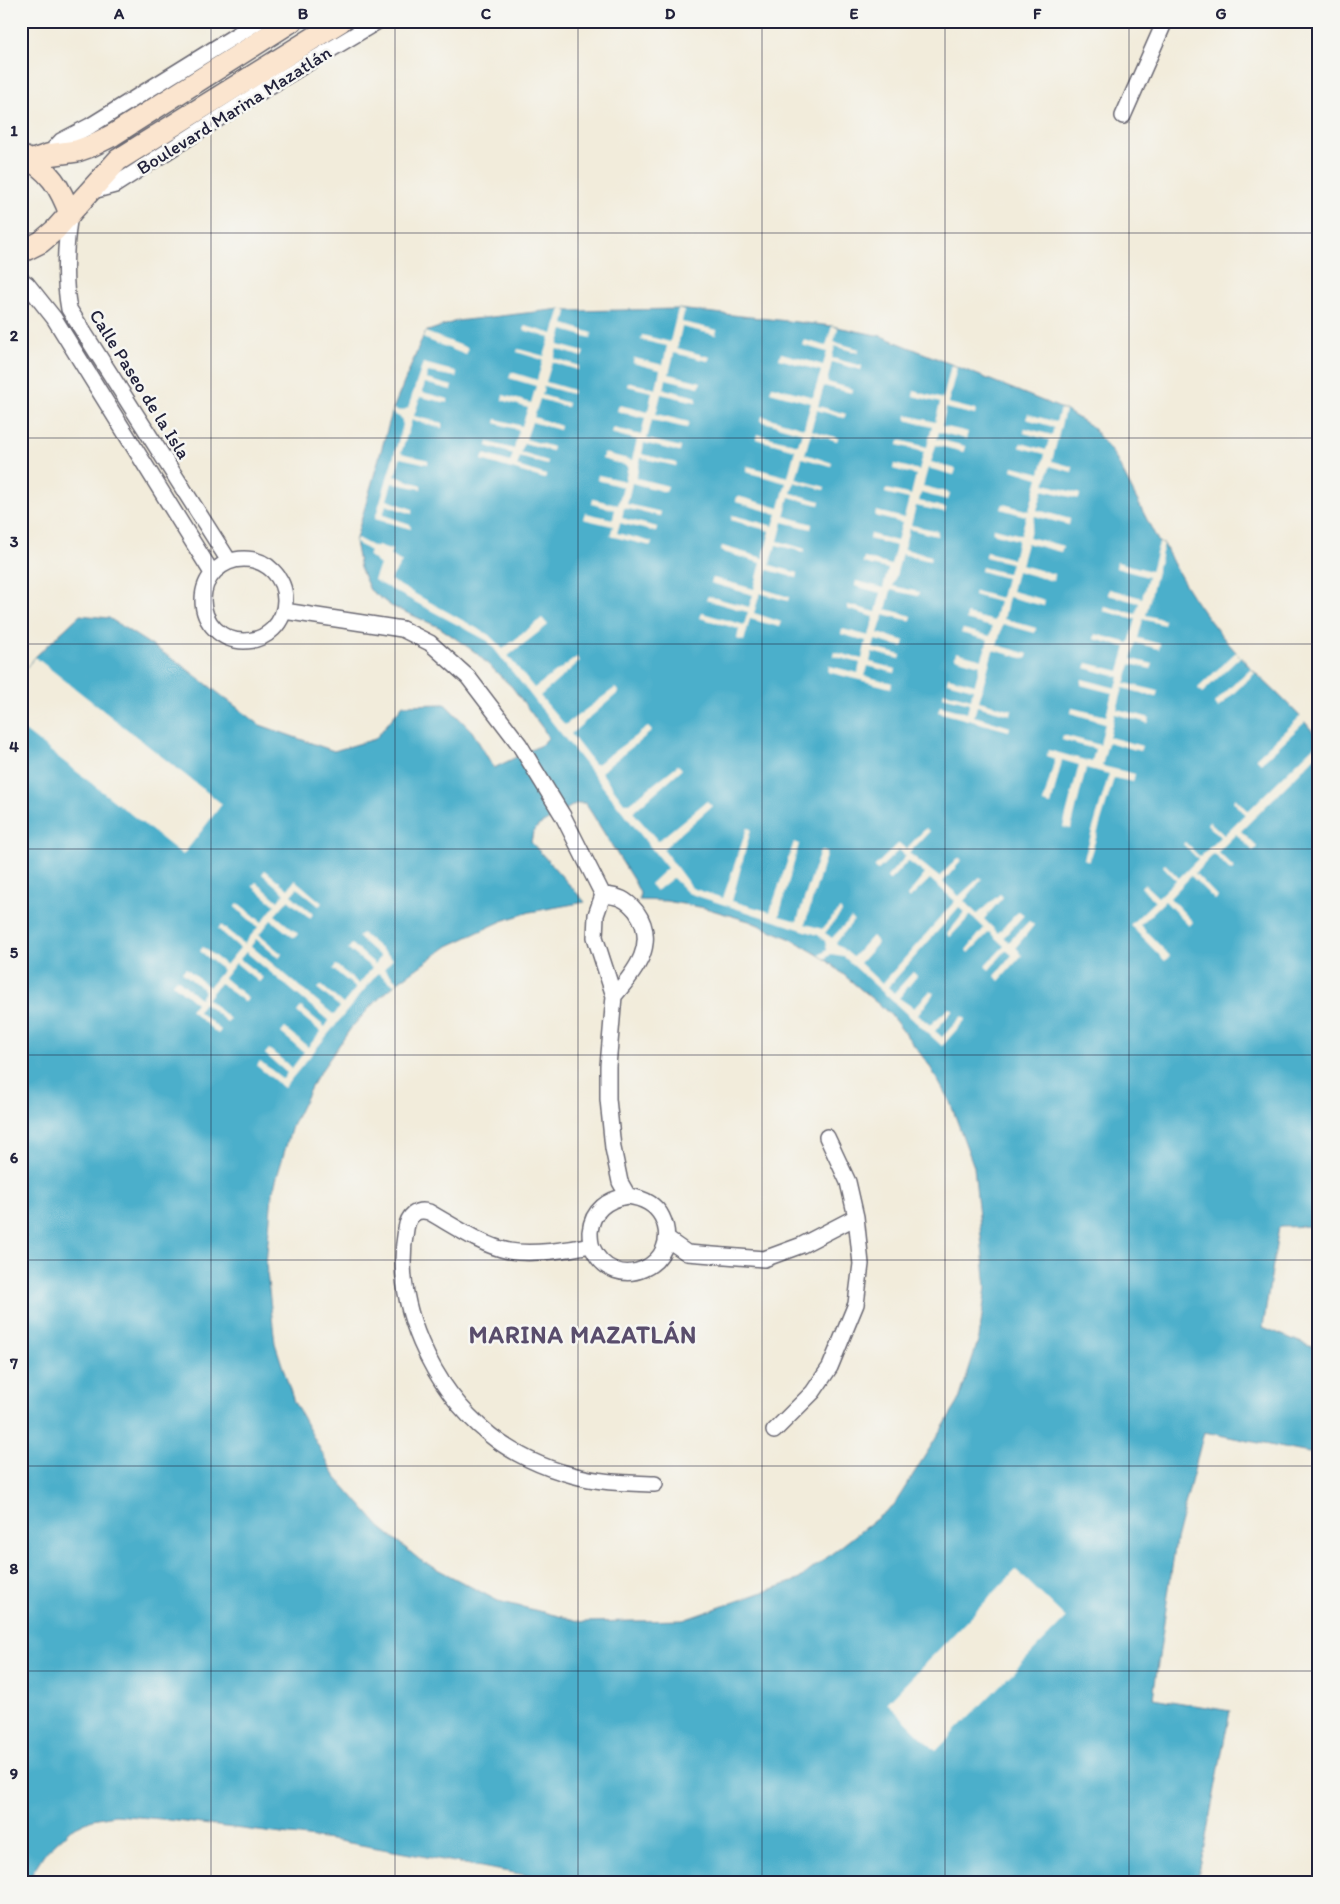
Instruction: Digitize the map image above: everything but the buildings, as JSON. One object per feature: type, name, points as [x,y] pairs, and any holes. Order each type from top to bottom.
[{"type":"main road","points":[[31,159],[91,146],[112,135],[292,21]]},
{"type":"main road","name":"Boulevard Marina Mazatlán","points":[[21,252],[41,242],[70,214],[118,160],[341,21]]},
{"type":"main road","points":[[31,159],[50,175],[65,200],[70,214]]},
{"type":"street","points":[[31,159],[90,126],[259,21]]},
{"type":"street","name":"Boulevard Marina Mazatlán","points":[[88,192],[114,185],[268,87],[378,21]]},
{"type":"street","points":[[1123,116],[1165,21]]},
{"type":"street","name":"Calle Paseo de la Isla","points":[[70,214],[64,265],[69,309],[229,560]]},
{"type":"street","name":"Calle Paseo de la Isla","points":[[21,280],[27,284],[54,318],[212,573]]},
{"type":"street","points":[[54,318],[69,309]]},
{"type":"street","points":[[252,558],[262,562],[272,569],[284,588],[286,600],[284,611],[278,624],[263,638],[244,642],[230,639],[219,633],[210,624],[204,611],[202,598],[205,585],[212,573],[229,560],[252,558]]},
{"type":"street","points":[[284,611],[402,629],[430,643],[468,677],[519,744],[563,816],[603,895],[596,916],[595,937],[614,996],[608,1066],[608,1098],[620,1182],[628,1196]]},
{"type":"street","points":[[603,895],[615,896],[628,901],[641,919],[646,935],[640,961],[631,976],[614,996]]},
{"type":"street","points":[[774,1431],[814,1392],[830,1368],[856,1304],[861,1264],[856,1217],[848,1182],[827,1137]]},
{"type":"street","points":[[628,1196],[645,1200],[659,1212],[665,1223],[668,1239],[659,1256],[652,1264],[643,1270],[623,1272],[613,1270],[597,1256],[591,1245],[591,1227],[600,1208],[617,1197],[628,1196]]},
{"type":"street","points":[[591,1245],[569,1250],[510,1251],[486,1243],[422,1210],[414,1213],[408,1221],[405,1234],[404,1270],[408,1302],[420,1338],[436,1373],[462,1407],[490,1435],[515,1451],[543,1465],[572,1475],[602,1482],[655,1484]]},
{"type":"street","points":[[668,1239],[687,1253],[764,1259],[802,1245],[856,1217]]},
{"type":"water","points":[[561,309],[568,311],[678,309],[832,326],[881,336],[1065,410],[1092,427],[1114,455],[1159,543],[1164,544],[1182,579],[1216,628],[1241,658],[1297,713],[1319,740],[1319,1226],[1279,1227],[1263,1327],[1319,1350],[1319,1455],[1204,1432],[1176,1540],[1153,1698],[1230,1711],[1197,1883],[569,1883],[339,1841],[115,1815],[92,1819],[71,1829],[44,1854],[32,1873],[32,1883],[21,1883],[21,675],[35,657],[80,615],[109,618],[179,663],[260,725],[334,751],[375,739],[403,705],[445,704],[472,731],[494,768],[541,745],[548,738],[544,730],[512,687],[475,652],[439,627],[391,606],[370,590],[360,568],[355,542],[393,409],[425,332],[457,321]],"holes":[[[577,803],[585,803],[634,881],[640,893],[639,900],[666,901],[705,908],[749,921],[791,939],[825,959],[890,1014],[929,1065],[950,1102],[974,1167],[986,1287],[979,1338],[958,1403],[894,1505],[798,1580],[683,1620],[583,1622],[498,1601],[420,1560],[380,1527],[335,1476],[294,1402],[275,1343],[266,1264],[272,1194],[292,1126],[314,1081],[351,1028],[374,1003],[398,982],[448,946],[502,921],[530,912],[585,902],[531,842],[533,832],[538,826]]]},
{"type":"pier","points":[[561,309],[567,311],[564,324],[592,333],[591,338],[563,330],[558,345],[584,352],[582,357],[557,349],[554,358],[579,366],[578,370],[552,362],[546,382],[573,390],[572,394],[544,386],[542,395],[568,403],[567,407],[540,399],[534,417],[561,426],[560,430],[532,422],[526,439],[553,447],[552,451],[524,443],[521,453],[548,461],[547,465],[520,457],[517,466],[546,475],[545,479],[482,460],[484,454],[510,462],[513,454],[487,446],[488,442],[514,449],[519,430],[495,423],[496,419],[522,426],[528,408],[502,400],[503,395],[531,403],[536,386],[509,378],[511,372],[537,380],[543,360],[517,352],[518,349],[544,356],[550,338],[524,330],[525,326],[553,334]]},
{"type":"pier","points":[[678,309],[684,311],[682,322],[717,330],[716,335],[682,327],[677,348],[710,357],[708,361],[674,353],[669,374],[701,382],[699,387],[666,379],[664,389],[697,397],[696,402],[661,394],[656,414],[689,422],[687,428],[652,420],[647,439],[681,447],[680,452],[644,443],[642,454],[677,463],[676,466],[641,458],[636,478],[668,486],[666,492],[632,483],[627,504],[661,512],[660,516],[624,508],[622,518],[657,527],[656,532],[620,523],[617,533],[652,542],[651,546],[610,536],[613,526],[583,519],[585,513],[613,519],[615,510],[592,504],[593,499],[618,505],[623,487],[597,480],[598,475],[625,481],[628,466],[602,459],[604,453],[632,460],[637,440],[611,433],[613,428],[641,435],[645,418],[617,411],[619,405],[648,412],[652,392],[627,386],[628,382],[656,389],[660,370],[633,363],[634,358],[663,365],[667,346],[641,340],[642,335],[670,342]]},
{"type":"pier","points":[[832,326],[838,328],[834,342],[859,349],[858,353],[835,346],[832,358],[862,366],[861,370],[832,362],[827,382],[853,389],[852,393],[824,386],[818,406],[846,414],[844,418],[817,410],[811,430],[838,438],[837,441],[811,433],[805,454],[832,463],[831,466],[802,458],[796,479],[825,487],[824,490],[794,482],[791,493],[820,501],[819,505],[789,497],[784,516],[812,524],[811,529],[783,522],[778,541],[805,549],[804,552],[776,545],[770,565],[798,573],[797,578],[768,570],[763,589],[789,597],[788,601],[760,593],[754,613],[781,622],[780,627],[750,619],[744,641],[737,639],[739,629],[700,618],[702,613],[744,625],[748,612],[706,600],[708,596],[749,607],[753,595],[711,583],[713,578],[754,589],[761,563],[720,551],[722,546],[763,558],[770,531],[731,520],[732,515],[773,526],[777,514],[736,502],[737,496],[779,508],[786,483],[746,472],[747,466],[788,477],[795,450],[756,439],[757,434],[798,445],[802,433],[761,421],[762,416],[804,428],[811,403],[770,392],[772,386],[813,397],[821,371],[779,359],[781,353],[823,365],[827,352],[802,345],[804,340],[826,346]]},
{"type":"pier","points":[[425,332],[468,348],[466,355],[423,338]]},
{"type":"pier","points":[[423,363],[457,372],[456,377],[428,372],[426,379],[452,386],[451,390],[425,383],[422,392],[448,399],[448,403],[420,397],[414,416],[442,423],[442,428],[412,420],[401,453],[428,460],[428,464],[400,458],[395,476],[421,485],[421,489],[392,483],[387,500],[412,509],[412,514],[386,505],[383,515],[410,524],[411,529],[375,519],[403,425],[401,418],[392,413],[393,409],[401,411],[408,408]]},
{"type":"pier","points":[[951,365],[957,367],[948,403],[976,410],[975,415],[946,408],[942,426],[968,432],[966,439],[939,432],[937,439],[965,446],[964,452],[936,445],[931,462],[956,469],[954,475],[928,468],[923,486],[950,493],[948,500],[921,493],[919,501],[946,508],[945,512],[916,506],[911,525],[938,531],[937,536],[909,529],[904,549],[931,556],[930,561],[902,554],[893,586],[919,592],[918,596],[891,590],[886,609],[912,616],[911,621],[884,614],[878,633],[905,641],[903,647],[875,640],[873,648],[901,655],[900,659],[872,652],[870,662],[896,669],[895,673],[868,666],[865,676],[892,683],[891,688],[828,672],[829,666],[858,673],[860,663],[833,656],[834,652],[862,659],[866,641],[841,634],[842,629],[869,636],[874,617],[847,609],[848,605],[876,612],[881,593],[855,586],[856,581],[883,588],[888,569],[863,563],[864,558],[891,565],[896,546],[869,539],[870,534],[897,541],[902,523],[875,516],[876,511],[904,518],[909,499],[885,493],[886,489],[911,495],[916,475],[893,469],[894,464],[919,470],[924,452],[898,445],[899,440],[927,447],[932,427],[906,420],[907,415],[935,422],[940,403],[913,396],[914,391],[943,399]]},
{"type":"pier","points":[[1060,409],[1065,410],[1052,461],[1073,467],[1072,472],[1050,466],[1045,484],[1080,494],[1079,499],[1043,490],[1037,510],[1070,519],[1069,525],[1035,516],[1029,537],[1063,546],[1061,552],[1027,543],[1021,565],[1054,574],[1053,581],[1017,571],[1012,591],[1045,600],[1044,606],[1009,597],[1004,619],[1036,628],[1035,633],[1003,624],[997,645],[1028,654],[1026,659],[993,650],[979,701],[1012,710],[1011,715],[977,706],[974,716],[1010,727],[1009,731],[938,712],[940,706],[967,713],[970,703],[943,696],[944,692],[971,699],[973,689],[947,682],[948,677],[975,684],[980,665],[955,658],[956,652],[982,659],[988,640],[961,633],[963,629],[990,636],[992,627],[966,620],[967,614],[994,621],[999,602],[974,595],[975,591],[1001,598],[1006,578],[981,571],[982,567],[1008,574],[1011,563],[985,557],[987,552],[1013,559],[1018,540],[992,533],[994,528],[1021,535],[1026,516],[1001,509],[1003,504],[1029,511],[1038,478],[1012,470],[1013,466],[1040,473],[1045,454],[1019,447],[1021,443],[1046,450],[1049,440],[1024,433],[1025,428],[1052,435],[1054,427],[1026,419],[1028,414],[1056,422]]},
{"type":"pier","points":[[357,538],[376,548],[378,545],[392,550],[390,555],[402,562],[390,580],[489,635],[503,649],[542,618],[548,625],[508,656],[534,688],[577,657],[580,661],[540,696],[565,725],[615,688],[619,692],[571,734],[594,764],[597,764],[648,727],[652,731],[601,772],[624,803],[630,803],[678,765],[682,769],[633,812],[658,841],[707,801],[712,806],[663,849],[692,888],[723,898],[747,828],[751,829],[732,901],[770,912],[794,842],[799,844],[779,916],[797,921],[820,851],[827,852],[805,924],[822,929],[840,909],[842,912],[825,933],[832,938],[851,918],[854,920],[836,943],[853,957],[872,936],[878,943],[860,963],[882,984],[955,901],[930,879],[909,899],[907,896],[925,874],[908,861],[890,880],[888,879],[887,877],[906,856],[899,850],[878,870],[874,867],[899,843],[906,849],[926,828],[930,831],[909,853],[939,877],[958,858],[962,860],[943,882],[959,896],[980,877],[982,879],[964,901],[977,914],[1000,894],[1003,897],[984,919],[998,933],[1019,911],[1024,915],[1004,937],[1009,942],[1029,921],[1034,925],[1016,947],[1022,955],[999,981],[995,976],[1012,955],[1006,950],[989,970],[985,966],[1004,946],[989,932],[969,953],[966,950],[984,928],[971,915],[950,937],[947,934],[965,912],[959,907],[888,987],[894,993],[913,972],[917,976],[899,998],[914,1008],[930,991],[934,993],[918,1015],[930,1025],[949,1008],[953,1010],[935,1031],[942,1037],[962,1016],[966,1019],[942,1046],[843,956],[831,954],[825,959],[819,955],[827,950],[825,941],[818,935],[688,893],[673,878],[656,891],[650,884],[667,868],[488,641],[374,580],[380,565],[368,555],[370,551],[355,542]]},
{"type":"pier","points":[[1159,543],[1164,544],[1146,615],[1165,620],[1164,625],[1143,619],[1138,638],[1160,644],[1159,649],[1136,643],[1132,659],[1153,664],[1151,669],[1131,664],[1125,683],[1158,691],[1156,697],[1123,688],[1117,709],[1150,718],[1148,723],[1115,714],[1109,737],[1142,746],[1140,751],[1108,742],[1102,766],[1135,774],[1133,782],[1114,778],[1089,861],[1084,859],[1109,774],[1086,768],[1071,829],[1063,827],[1079,765],[1062,760],[1051,805],[1043,803],[1055,759],[1047,756],[1048,750],[1092,762],[1095,749],[1062,740],[1063,735],[1100,745],[1105,723],[1071,713],[1072,708],[1106,716],[1112,693],[1081,685],[1082,679],[1116,688],[1119,677],[1085,668],[1087,663],[1119,671],[1126,647],[1094,639],[1095,634],[1129,643],[1136,619],[1103,611],[1104,606],[1136,614],[1139,603],[1108,595],[1109,589],[1142,598],[1148,577],[1116,568],[1117,562],[1151,571]]},
{"type":"pier","points":[[1236,652],[1240,657],[1202,693],[1198,688]]},
{"type":"pier","points":[[35,657],[222,804],[183,855],[21,728],[21,675]]},
{"type":"pier","points":[[1251,668],[1255,673],[1218,708],[1214,703]]},
{"type":"pier","points":[[1301,716],[1306,721],[1261,763],[1256,758]]},
{"type":"pier","points":[[1319,741],[1319,753],[1241,831],[1257,847],[1253,851],[1236,834],[1218,852],[1234,868],[1231,871],[1214,854],[1195,873],[1218,897],[1215,900],[1191,876],[1170,898],[1193,922],[1189,926],[1165,901],[1140,925],[1170,956],[1165,961],[1130,925],[1155,901],[1141,887],[1144,884],[1158,897],[1176,880],[1163,866],[1165,864],[1179,878],[1198,859],[1183,844],[1185,842],[1200,857],[1220,837],[1207,824],[1209,821],[1224,835],[1245,814],[1233,801],[1235,798],[1248,811]]},
{"type":"pier","points":[[265,870],[288,889],[295,880],[322,903],[319,906],[297,888],[291,895],[313,914],[310,918],[288,900],[275,915],[298,934],[294,938],[271,920],[259,935],[282,954],[279,958],[256,939],[251,946],[334,1015],[340,1007],[318,989],[321,985],[343,1004],[356,988],[333,969],[336,965],[359,984],[372,968],[348,949],[352,944],[375,964],[381,957],[358,937],[362,933],[393,959],[384,969],[398,982],[394,985],[378,973],[284,1088],[257,1066],[260,1061],[283,1079],[287,1073],[265,1054],[269,1049],[292,1068],[304,1052],[281,1033],[285,1028],[308,1047],[321,1032],[297,1012],[301,1007],[325,1027],[329,1021],[246,952],[240,959],[263,978],[259,982],[236,963],[224,978],[248,998],[245,1002],[220,983],[207,999],[230,1019],[227,1022],[204,1003],[198,1011],[221,1030],[218,1034],[190,1010],[196,1003],[173,984],[177,979],[200,998],[205,991],[182,972],[186,968],[209,987],[223,970],[200,951],[203,947],[226,965],[240,948],[218,929],[221,925],[244,944],[258,927],[235,907],[238,903],[262,922],[275,905],[252,886],[256,882],[278,901],[284,893],[262,874]]},
{"type":"pier","points":[[1016,1570],[1066,1618],[936,1751],[887,1703]]},
{"type":"district","name":"MARINA MAZATLÁN","points":[[583,1334]]}]
